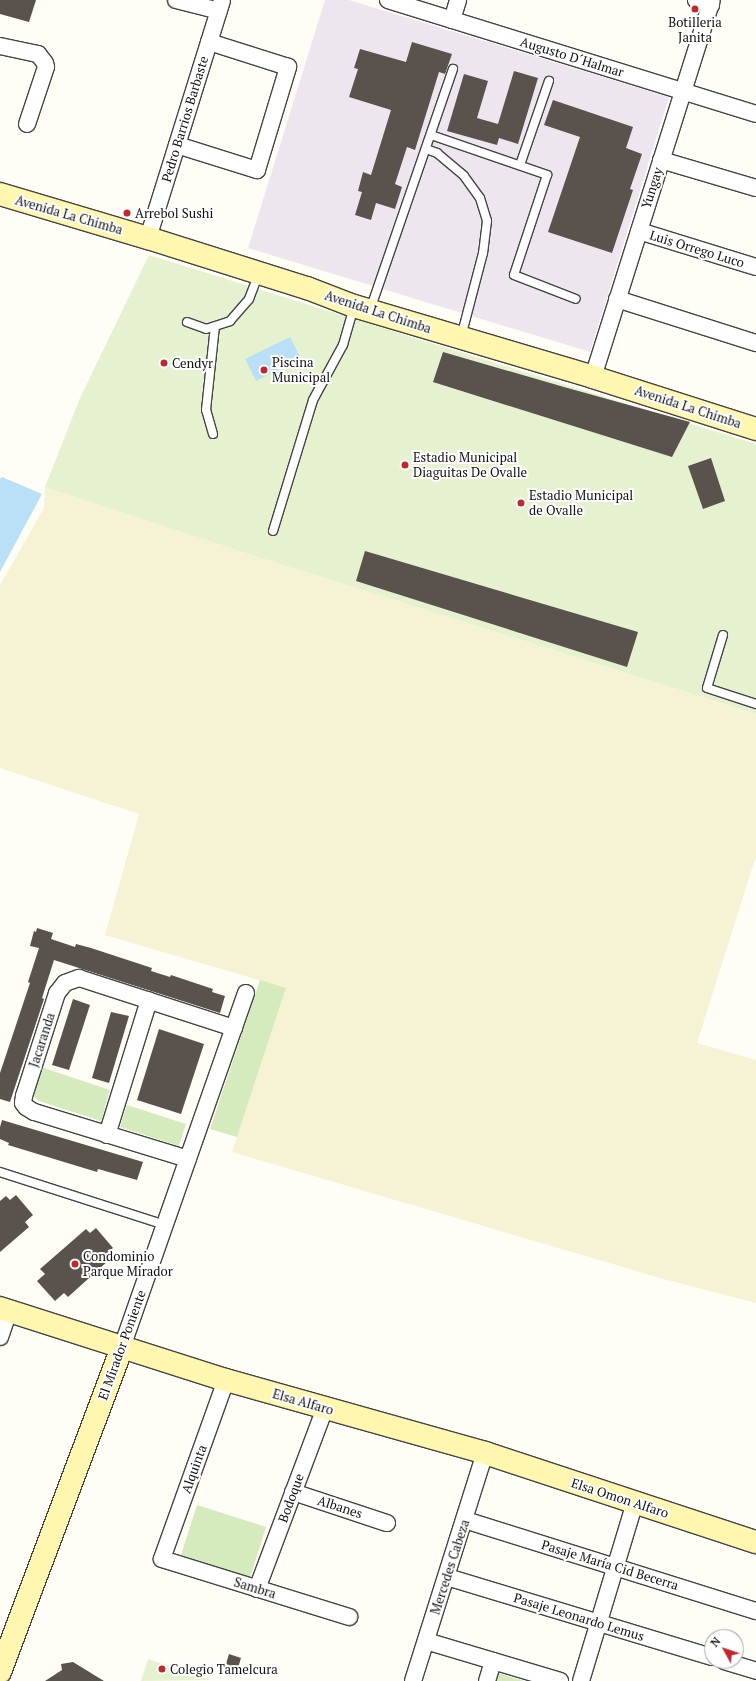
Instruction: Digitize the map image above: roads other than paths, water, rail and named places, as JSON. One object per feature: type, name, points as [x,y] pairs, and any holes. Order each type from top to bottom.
[{"type":"street","points":[[176,0],[221,5]]},
{"type":"street","name":"Augusto D´Halmar","points":[[388,0],[756,114]]},
{"type":"street","points":[[452,20],[458,0]]},
{"type":"street","name":"Yungay","points":[[592,377],[682,91],[706,2]]},
{"type":"street","name":"Pedro Barrios Barbaste","points":[[148,238],[221,5]]},
{"type":"street","points":[[177,144],[257,170],[288,66],[209,42]]},
{"type":"street","points":[[0,46],[38,54],[45,63],[46,67],[27,124]]},
{"type":"street","points":[[661,160],[756,188]]},
{"type":"street","name":"Avenida La Chimba","points":[[0,194],[259,273],[306,288],[362,309],[592,377],[756,429]]},
{"type":"street","name":"Luis Orrego Luco","points":[[639,231],[756,267]]},
{"type":"street","points":[[617,299],[756,343]]},
{"type":"street","name":"Jacaranda","points":[[188,1159],[107,1135],[34,1112],[26,1108],[23,1103],[24,1096],[57,993],[64,983],[79,978],[234,1028]]},
{"type":"street","name":"El Mirador Poniente","points":[[0,1672],[122,1348],[246,993]]},
{"type":"street","points":[[107,1135],[149,1000]]},
{"type":"street","points":[[0,1337],[4,1310],[122,1348]]},
{"type":"street","name":"Elsa Alfaro","points":[[122,1348],[226,1380],[485,1454]]},
{"type":"street","name":"Alquinta","points":[[162,1559],[226,1380]]},
{"type":"street","name":"Bodoque","points":[[257,1589],[325,1408]]},
{"type":"street","name":"Elsa Omon Alfaro","points":[[485,1454],[756,1542]]},
{"type":"street","name":"Mercedes Cabeza","points":[[413,1681],[485,1454]]},
{"type":"street","name":"Albanes","points":[[293,1492],[387,1523]]},
{"type":"street","points":[[581,1681],[617,1567],[635,1502]]},
{"type":"street","name":"Pasaje María Cid Becerra","points":[[465,1520],[756,1611]]},
{"type":"street","name":"Sambra","points":[[162,1559],[349,1617]]},
{"type":"street","name":"Pasaje Leonardo Lemus","points":[[447,1577],[704,1655]]},
{"type":"street","points":[[426,1641],[560,1681]]},
{"type":"street","points":[[488,1681],[493,1661]]},
{"type":"street","points":[[744,1666],[754,1669]]},
{"type":"lane","points":[[274,531],[313,400],[362,309],[426,149],[454,69]]},
{"type":"lane","points":[[520,165],[549,81]]},
{"type":"lane","points":[[431,135],[547,175],[514,275],[576,299]]},
{"type":"lane","points":[[426,149],[437,153],[464,176],[480,198],[487,222],[483,253],[461,338]]},
{"type":"lane","points":[[187,322],[206,329],[230,321],[249,299],[259,273]]},
{"type":"lane","points":[[213,434],[206,410],[215,326]]},
{"type":"lane","points":[[723,635],[707,688],[756,704]]},
{"type":"lane","points":[[0,1172],[165,1225]]},
{"type":"water","name":"Piscina Municipal","points":[[290,337],[301,359],[256,381],[245,359]]},
{"type":"water","points":[[2,477],[42,494],[0,572],[0,479]]},
{"type":"place","name":"Botilleria Janita","points":[[695,9]]},
{"type":"place","name":"Arrebol Sushi","points":[[127,213]]},
{"type":"place","name":"Cendyr","points":[[164,363]]},
{"type":"place","name":"Piscina Municipal","points":[[264,370]]},
{"type":"place","name":"Estadio Municipal Diaguitas De Ovalle","points":[[405,465]]},
{"type":"place","name":"Estadio Municipal de Ovalle","points":[[521,503]]},
{"type":"place","name":"Condominio Parque Mirador","points":[[75,1264]]},
{"type":"place","name":"Colegio Tamelcura","points":[[162,1669]]}]
